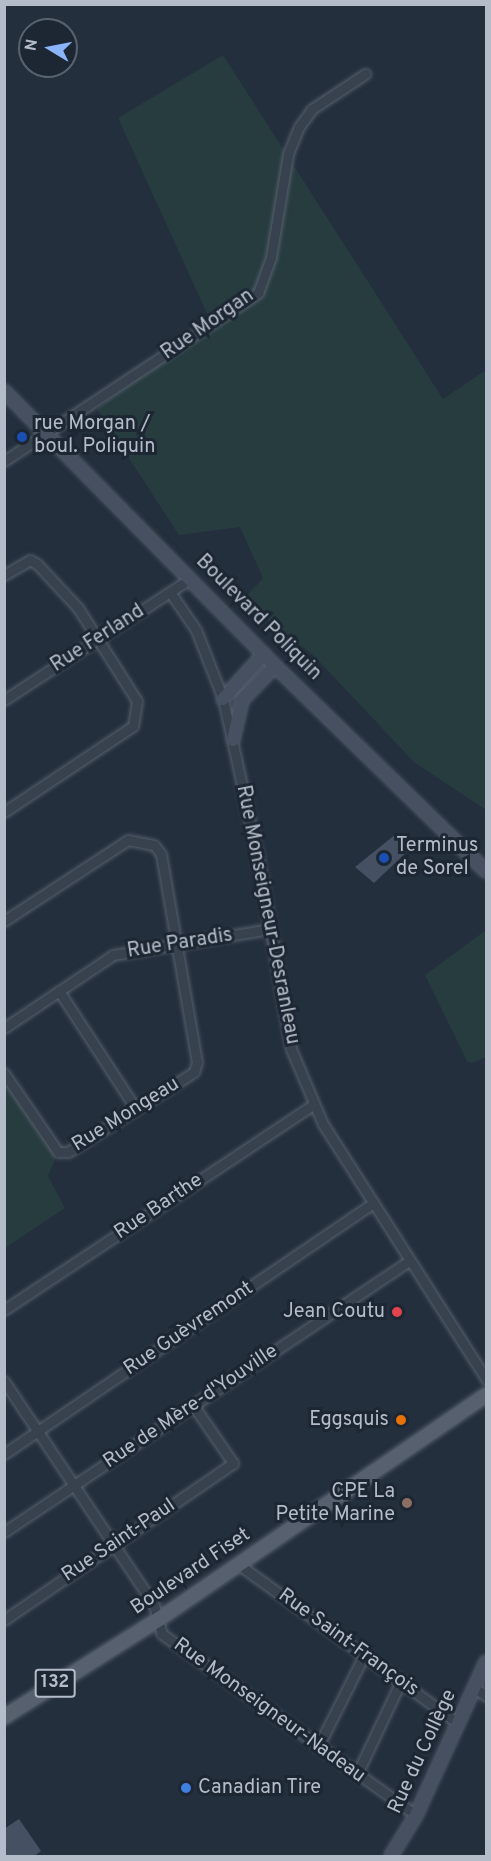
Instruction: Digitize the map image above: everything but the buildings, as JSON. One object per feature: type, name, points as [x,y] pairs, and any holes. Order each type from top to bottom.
[{"type":"main road","name":"Boulevard Fiset","points":[[4,1717],[159,1619],[486,1395]]},
{"type":"street","name":"Rue Morgan","points":[[4,460],[258,293],[271,257],[288,154],[298,127],[312,109],[365,74]]},
{"type":"street","name":"Boulevard Poliquin","points":[[4,391],[191,578],[275,666],[486,871]]},
{"type":"street","points":[[4,575],[25,561],[37,564],[72,602],[99,639],[137,700],[133,726],[4,812]]},
{"type":"street","name":"Rue Ferland","points":[[4,700],[191,578]]},
{"type":"street","name":"Rue Monseigneur-Desranleau","points":[[170,592],[196,630],[223,699],[270,929],[285,1026],[314,1104],[408,1262],[486,1379]]},
{"type":"street","points":[[223,699],[264,654]]},
{"type":"street","points":[[233,740],[237,712],[248,690],[275,666]]},
{"type":"street","points":[[223,699],[248,690]]},
{"type":"street","name":"Rue Mongeau","points":[[4,921],[119,844],[142,840],[161,854],[197,1062],[194,1072],[68,1152],[58,1152],[4,1073]]},
{"type":"street","name":"Rue Paradis","points":[[4,1028],[113,955],[270,929]]},
{"type":"street","points":[[59,991],[136,1109]]},
{"type":"street","name":"Rue Barthe","points":[[4,1310],[314,1104]]},
{"type":"street","name":"Rue Guèvremont","points":[[4,1454],[373,1203]]},
{"type":"street","name":"Rue de Mère-d'Youville","points":[[4,1532],[408,1262]]},
{"type":"street","name":"Rue Monseigneur-Nadeau","points":[[4,1380],[114,1545],[159,1619],[162,1634],[416,1815]]},
{"type":"street","name":"Rue Saint-Paul","points":[[4,1620],[233,1463],[193,1405]]},
{"type":"street","name":"Rue Saint-François","points":[[238,1564],[458,1723]]},
{"type":"street","points":[[318,1747],[364,1655]]},
{"type":"street","name":"Rue du Collège","points":[[391,1857],[416,1815],[486,1662]]},
{"type":"street","points":[[357,1774],[400,1681]]},
{"type":"street","points":[[475,1688],[486,1696]]},
{"type":"green space","points":[[223,55],[443,399],[486,370],[486,810],[415,763],[314,656],[243,600],[263,578],[240,527],[179,535],[97,409],[210,320],[118,118]]},
{"type":"green space","points":[[486,930],[486,1057],[472,1063],[467,1061],[425,975]]},
{"type":"green space","points":[[9,1080],[58,1152],[48,1176],[65,1208],[5,1248],[4,1083]]},
{"type":"place","name":"rue Morgan / boul. Poliquin","points":[[22,437]]},
{"type":"place","name":"Terminus de Sorel","points":[[384,858]]},
{"type":"place","name":"Jean Coutu","points":[[397,1312]]},
{"type":"place","name":"Eggsquis","points":[[401,1420]]},
{"type":"place","name":"CPE La Petite Marine","points":[[407,1503]]},
{"type":"place","name":"Canadian Tire","points":[[186,1788]]}]
